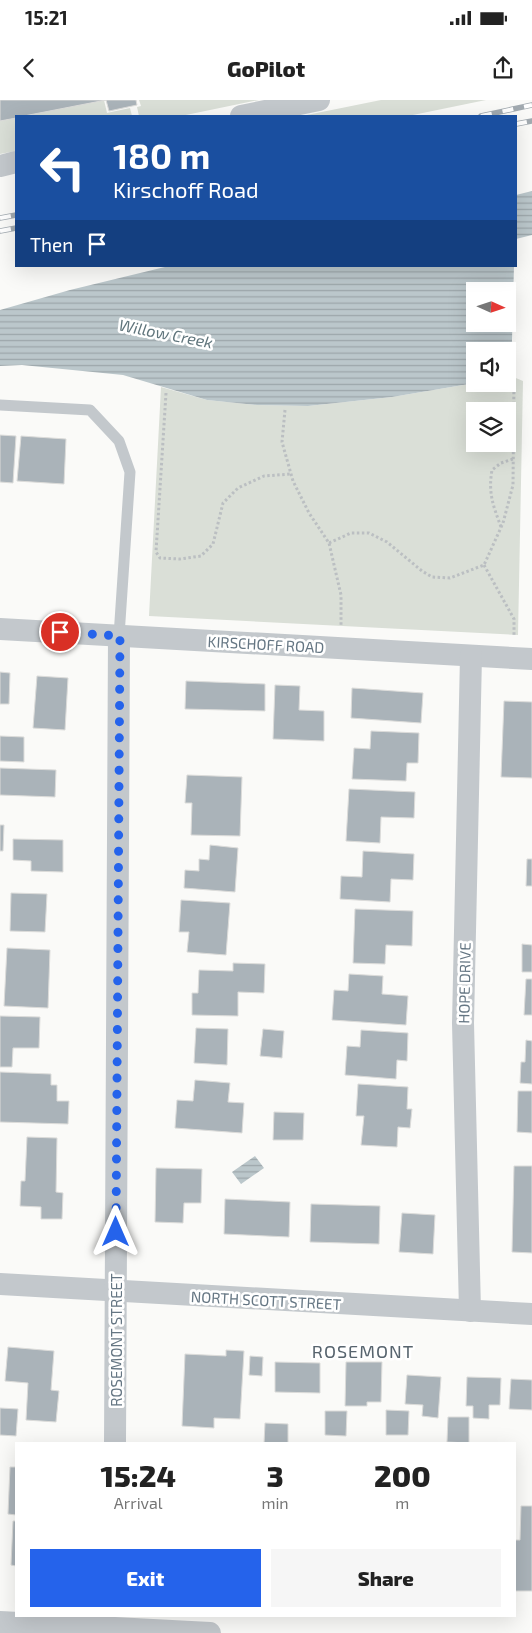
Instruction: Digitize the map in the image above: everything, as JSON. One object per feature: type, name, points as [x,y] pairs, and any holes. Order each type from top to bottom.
[{"type":"street","points":[[246,115],[319,100]]},
{"type":"street","points":[[0,166],[15,162]]},
{"type":"street","name":"KIRSCHOFF ROAD","points":[[0,629],[532,659]]},
{"type":"street","name":"ROSEMONT STREET","points":[[115,1442],[120,636]]},
{"type":"street","name":"HOPE DRIVE","points":[[470,656],[464,1023],[470,1311]]},
{"type":"street","name":"NORTH SCOTT STREET","points":[[0,1284],[532,1314]]},
{"type":"street","points":[[0,1622],[114,1626],[210,1633]]},
{"type":"lane","points":[[0,405],[90,410],[119,441],[130,472],[120,636]]},
{"type":"path","points":[[330,543],[351,533],[369,534],[387,542],[432,577],[450,578],[484,564],[501,527],[513,485],[514,392]]},
{"type":"path","points":[[166,394],[156,552],[160,558],[180,559],[201,556],[213,544],[223,503],[238,488],[264,476],[291,474]]},
{"type":"path","points":[[284,410],[282,442],[293,481],[309,512],[330,543],[341,595],[341,627]]},
{"type":"path","points":[[501,527],[491,498],[490,483],[492,470],[500,463],[513,460]]},
{"type":"path","points":[[484,564],[514,619],[514,637]]},
{"type":"shaded area","points":[[104,100],[107,113],[130,108],[132,115],[29,115]]},
{"type":"shaded area","points":[[139,100],[259,100],[186,115],[139,115],[137,107],[141,106]]},
{"type":"shaded area","points":[[381,100],[486,100],[413,115],[307,115]]},
{"type":"shaded area","points":[[15,118],[15,151],[0,154],[0,121]]},
{"type":"shaded area","points":[[516,378],[523,381],[518,635],[149,616],[161,387],[207,400],[257,405],[308,406],[392,397],[466,385],[466,392],[516,392]]},
{"type":"water","points":[[532,191],[532,235],[517,239],[517,195]]},
{"type":"water","name":"Willow Creek","points":[[165,267],[514,267],[514,282],[466,282],[466,332],[512,332],[512,342],[466,342],[466,385],[392,397],[308,406],[257,405],[207,400],[123,375],[22,365],[0,366],[0,310],[70,290]]},
{"type":"water","points":[[255,1156],[264,1168],[241,1184],[232,1172]]},
{"type":"building","points":[[0,100],[106,100],[29,115],[15,115],[15,118],[0,121]]},
{"type":"building","points":[[106,100],[136,100],[137,105],[109,111]]},
{"type":"building","points":[[0,435],[16,436],[13,483],[0,482]]},
{"type":"building","points":[[21,436],[66,439],[64,484],[17,481]]},
{"type":"building","points":[[0,672],[10,673],[9,704],[0,704]]},
{"type":"building","points":[[37,676],[68,678],[65,730],[33,728]]},
{"type":"building","points":[[186,681],[265,684],[265,711],[185,709]]},
{"type":"building","points":[[275,685],[300,686],[299,710],[324,711],[324,741],[273,739]]},
{"type":"building","points":[[352,688],[423,693],[421,723],[351,718]]},
{"type":"building","points":[[504,701],[532,702],[532,778],[501,777]]},
{"type":"building","points":[[371,731],[419,733],[418,763],[407,763],[406,781],[352,779],[354,748],[370,749]]},
{"type":"building","points":[[0,736],[24,737],[24,762],[0,761]]},
{"type":"building","points":[[0,768],[56,770],[55,797],[0,795]]},
{"type":"building","points":[[187,775],[242,777],[240,836],[191,835],[192,803],[185,803]]},
{"type":"building","points":[[349,789],[415,792],[414,818],[381,817],[380,843],[346,841]]},
{"type":"building","points":[[0,825],[4,825],[3,851],[0,851]]},
{"type":"building","points":[[13,839],[63,840],[63,872],[31,871],[31,861],[13,860]]},
{"type":"building","points":[[210,845],[238,848],[235,892],[184,888],[185,870],[199,871],[199,859],[209,860]]},
{"type":"building","points":[[363,851],[414,854],[413,880],[391,879],[390,902],[340,899],[341,876],[362,877]]},
{"type":"building","points":[[527,859],[532,859],[532,886],[526,886]]},
{"type":"building","points":[[11,893],[47,894],[45,932],[10,931]]},
{"type":"building","points":[[181,900],[230,903],[226,955],[187,952],[189,932],[179,932]]},
{"type":"building","points":[[355,909],[413,911],[412,946],[386,945],[385,964],[353,963]]},
{"type":"building","points":[[522,944],[532,945],[532,972],[522,972]]},
{"type":"building","points":[[7,948],[50,950],[48,1008],[4,1006]]},
{"type":"building","points":[[233,963],[265,964],[264,993],[238,992],[238,1016],[192,1015],[192,993],[198,993],[199,970],[233,971]]},
{"type":"building","points":[[349,974],[383,976],[382,994],[408,996],[406,1025],[332,1020],[334,990],[348,991]]},
{"type":"building","points":[[526,979],[532,979],[532,1015],[524,1015]]},
{"type":"building","points":[[0,1016],[40,1017],[39,1048],[13,1048],[12,1067],[0,1067]]},
{"type":"building","points":[[196,1028],[228,1029],[227,1065],[194,1063]]},
{"type":"building","points":[[263,1029],[284,1031],[282,1058],[260,1056]]},
{"type":"building","points":[[361,1030],[408,1033],[407,1061],[397,1060],[396,1079],[345,1075],[347,1046],[360,1047]]},
{"type":"building","points":[[526,1040],[532,1041],[532,1084],[520,1083],[521,1062],[525,1062]]},
{"type":"building","points":[[0,1072],[51,1074],[51,1085],[57,1085],[57,1101],[69,1101],[68,1124],[0,1122]]},
{"type":"building","points":[[195,1080],[230,1083],[228,1102],[244,1103],[242,1133],[175,1128],[177,1100],[193,1101]]},
{"type":"building","points":[[358,1084],[408,1087],[407,1109],[412,1109],[410,1128],[398,1127],[397,1147],[361,1145],[364,1116],[356,1116]]},
{"type":"building","points":[[518,1091],[532,1091],[532,1133],[517,1132]]},
{"type":"building","points":[[274,1112],[304,1113],[303,1140],[273,1140]]},
{"type":"building","points":[[27,1137],[57,1138],[56,1192],[63,1193],[62,1219],[41,1219],[41,1207],[20,1206],[21,1181],[25,1181]]},
{"type":"building","points":[[514,1166],[532,1166],[532,1253],[512,1252]]},
{"type":"building","points":[[156,1168],[202,1169],[201,1203],[184,1203],[183,1223],[155,1222]]},
{"type":"building","points":[[225,1199],[290,1202],[289,1237],[224,1234]]},
{"type":"building","points":[[311,1204],[380,1206],[379,1244],[310,1242]]},
{"type":"building","points":[[402,1213],[435,1215],[433,1254],[399,1252]]},
{"type":"building","points":[[8,1347],[54,1351],[51,1390],[59,1391],[56,1422],[26,1420],[28,1383],[5,1381]]},
{"type":"building","points":[[226,1350],[244,1351],[240,1419],[214,1418],[214,1428],[182,1426],[185,1354],[226,1356]]},
{"type":"building","points":[[250,1356],[263,1357],[262,1376],[249,1375]]},
{"type":"building","points":[[275,1362],[320,1363],[320,1393],[275,1392]]},
{"type":"building","points":[[346,1362],[382,1362],[381,1402],[367,1402],[367,1406],[345,1406]]},
{"type":"building","points":[[407,1375],[441,1377],[438,1418],[422,1416],[423,1405],[405,1404]]},
{"type":"building","points":[[467,1377],[501,1378],[500,1405],[489,1405],[489,1419],[473,1418],[473,1406],[466,1406]]},
{"type":"building","points":[[511,1379],[532,1380],[532,1410],[509,1409]]},
{"type":"building","points":[[0,1408],[18,1409],[16,1436],[0,1435]]},
{"type":"building","points":[[386,1410],[409,1411],[408,1435],[386,1435]]},
{"type":"building","points":[[325,1411],[347,1411],[346,1436],[325,1435]]},
{"type":"building","points":[[448,1417],[469,1417],[469,1442],[447,1442]]},
{"type":"building","points":[[265,1423],[288,1424],[288,1442],[264,1442]]},
{"type":"building","points":[[10,1467],[15,1467],[15,1515],[8,1514]]},
{"type":"building","points":[[521,1506],[532,1506],[532,1591],[516,1591],[516,1540],[520,1540]]},
{"type":"building","points":[[13,1521],[15,1521],[15,1566],[11,1565]]},
{"type":"railway","points":[[486,115],[532,105]]},
{"type":"railway","points":[[517,124],[532,121]]},
{"type":"railway","points":[[0,218],[15,215]]},
{"type":"railway","points":[[0,231],[15,228]]},
{"type":"district","name":"ROSEMONT","points":[[363,1351]]},
{"type":"route","points":[[60,632],[120,636],[116,1232]]}]
